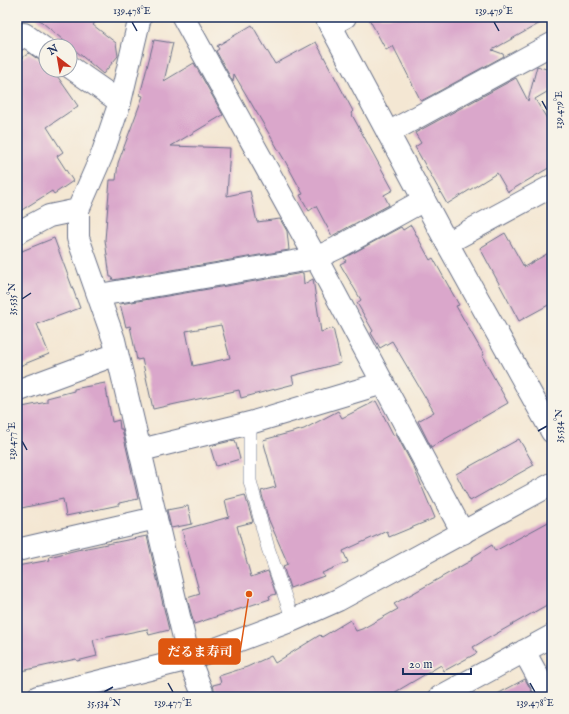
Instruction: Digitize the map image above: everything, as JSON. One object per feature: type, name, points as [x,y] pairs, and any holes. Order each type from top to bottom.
[{"type":"street","points":[[140,17],[120,102],[102,155],[78,210],[78,238],[114,340],[189,659],[204,697]]},
{"type":"street","points":[[183,17],[316,258],[463,533]]},
{"type":"street","points":[[333,20],[388,133],[552,432]]},
{"type":"street","points":[[17,40],[24,34],[38,44]]},
{"type":"street","points":[[388,133],[552,44]]},
{"type":"street","points":[[78,72],[120,102]]},
{"type":"street","points":[[447,243],[552,186]]},
{"type":"street","points":[[99,295],[316,258],[424,200]]},
{"type":"street","points":[[17,233],[50,216],[78,210]]},
{"type":"street","points":[[17,392],[117,354]]},
{"type":"street","points":[[141,450],[250,423],[383,383]]},
{"type":"street","points":[[38,697],[189,659],[293,620],[338,600],[552,484]]},
{"type":"street","points":[[17,550],[156,518]]},
{"type":"street","points":[[440,697],[552,636]]},
{"type":"street","points":[[524,651],[549,697]]},
{"type":"lane","points":[[250,423],[250,481],[268,548],[293,620]]},
{"type":"building","points":[[36,17],[99,17],[93,25],[116,43],[118,56],[103,74],[78,53],[78,38],[61,38]]},
{"type":"building","points":[[368,17],[551,17],[492,50],[503,54],[504,56],[421,101],[393,46],[386,50]]},
{"type":"building","points":[[252,25],[275,64],[316,42],[353,111],[351,113],[393,190],[384,195],[389,205],[332,236],[316,206],[309,211],[300,195],[303,194],[285,161],[234,74],[233,82],[216,51],[219,49],[217,46]]},
{"type":"building","points":[[154,40],[173,43],[164,81],[194,63],[223,115],[171,146],[230,148],[227,196],[250,191],[257,222],[280,219],[287,231],[289,250],[113,280],[112,277],[110,277],[105,240],[110,180],[116,180],[118,163],[143,96],[140,95]]},
{"type":"building","points":[[29,53],[38,59],[38,78],[59,78],[78,106],[47,127],[63,152],[57,156],[73,181],[54,194],[52,191],[17,213],[17,62]]},
{"type":"building","points":[[537,66],[552,71],[552,89],[535,99],[552,127],[552,166],[508,192],[497,173],[447,204],[415,147],[421,143],[415,133],[516,78],[528,101]]},
{"type":"building","points":[[411,225],[430,260],[433,258],[459,305],[456,306],[484,355],[482,356],[508,403],[431,447],[418,421],[434,412],[392,341],[380,348],[371,333],[373,331],[357,303],[361,300],[340,264],[346,261],[344,258],[401,227],[403,230]]},
{"type":"building","points":[[505,233],[524,267],[552,251],[552,303],[519,321],[480,248]]},
{"type":"building","points":[[54,238],[80,308],[37,324],[49,354],[17,367],[17,253]]},
{"type":"building","points":[[303,273],[304,284],[313,279],[321,332],[333,328],[341,363],[292,376],[294,384],[241,398],[239,390],[153,409],[142,359],[137,360],[130,326],[126,327],[120,304]],"holes":[[[221,325],[230,358],[193,366],[186,331]]]},
{"type":"building","points":[[105,383],[112,422],[119,420],[138,499],[119,503],[119,505],[66,516],[63,499],[17,509],[17,408],[47,402],[47,398],[74,391],[74,389]]},
{"type":"building","points":[[376,401],[394,436],[396,434],[414,468],[435,518],[389,537],[387,531],[343,551],[348,562],[322,573],[324,576],[290,588],[283,566],[288,564],[268,518],[261,491],[276,487],[263,440],[304,429],[338,411],[342,418]]},
{"type":"building","points":[[519,439],[534,465],[470,501],[456,474]]},
{"type":"building","points":[[235,440],[240,459],[216,466],[210,446]]},
{"type":"building","points":[[245,495],[253,522],[237,526],[251,577],[268,571],[276,594],[269,596],[270,599],[194,624],[187,598],[200,594],[182,530],[229,517],[225,500]]},
{"type":"building","points":[[188,506],[192,524],[171,528],[167,510]]},
{"type":"building","points":[[552,520],[552,602],[473,647],[477,653],[444,671],[441,665],[387,697],[216,697],[213,685],[221,683],[219,676],[247,667],[271,656],[275,663],[320,635],[322,637],[350,620],[356,631],[362,629],[398,609],[394,604],[472,560],[471,558],[492,545],[495,551]]},
{"type":"building","points":[[147,536],[169,630],[149,635],[147,629],[93,640],[97,656],[17,672],[17,566],[50,560],[49,557],[77,550]]},
{"type":"building","points":[[552,663],[552,676],[547,666]]},
{"type":"building","points":[[525,679],[535,697],[492,697]]},
{"type":"place","name":"だるま寿司","points":[[249,594]]}]
